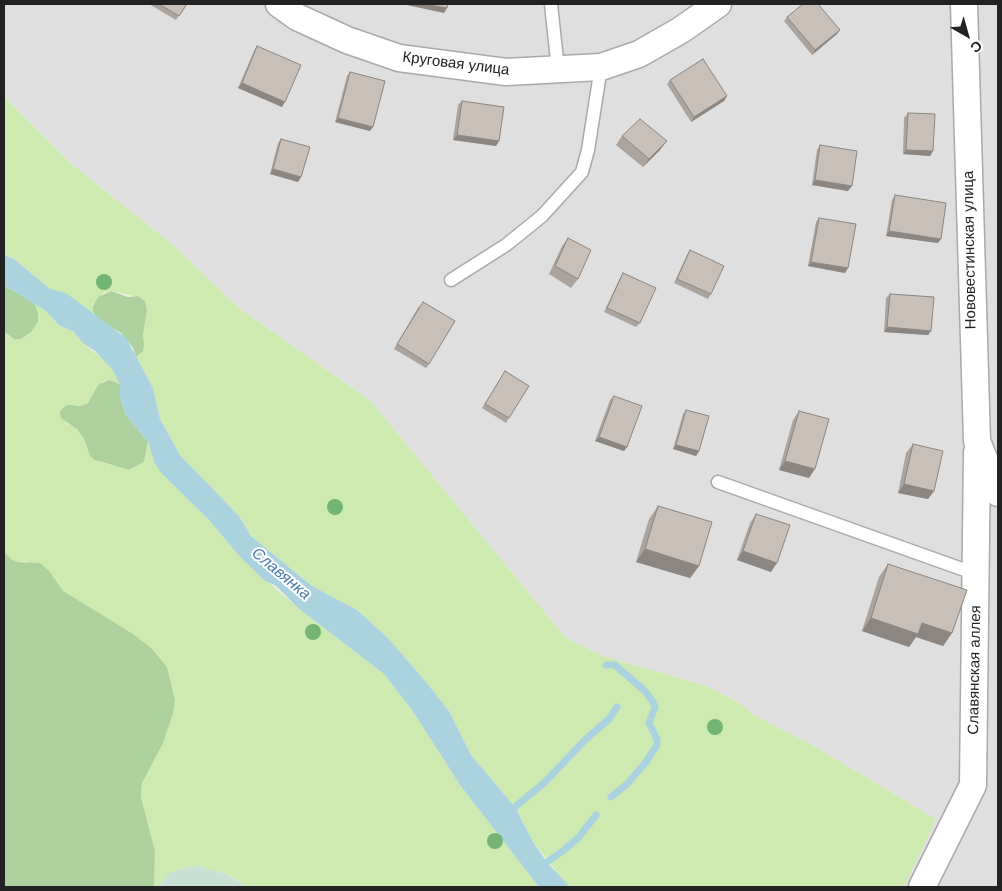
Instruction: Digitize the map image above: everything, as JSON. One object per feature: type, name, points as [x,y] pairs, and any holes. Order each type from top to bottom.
[{"type":"street","name":"Круговая улица","points":[[279,4],[297,17],[347,40],[399,58],[506,72],[601,67],[640,54],[681,30],[718,4]]},
{"type":"street","name":"Нововестинская улица","points":[[964,4],[977,441],[998,493]]},
{"type":"street","name":"Славянская аллея","points":[[922,887],[974,785],[977,441]]},
{"type":"lane","points":[[551,4],[558,70]]},
{"type":"lane","points":[[451,280],[506,245],[542,216],[582,172],[588,150],[601,67]]},
{"type":"lane","points":[[718,482],[976,574]]},
{"type":"shaded area","points":[[4,4],[998,4],[998,887],[904,887],[936,819],[814,746],[752,714],[745,706],[707,686],[603,656],[566,638],[371,401],[239,308],[172,244],[74,166],[4,96]]},
{"type":"green space","points":[[4,96],[74,166],[172,244],[239,308],[371,401],[566,638],[603,656],[707,686],[745,706],[752,714],[814,746],[936,819],[904,887],[568,886],[533,842],[515,807],[471,755],[449,711],[389,639],[357,610],[312,586],[251,536],[239,516],[180,455],[160,419],[153,388],[136,357],[140,355],[147,310],[142,298],[111,291],[103,293],[93,311],[96,318],[66,294],[50,289],[14,259],[4,255]]},
{"type":"green space","points":[[4,285],[35,304],[38,313],[38,322],[31,332],[21,339],[14,339],[4,332]]},
{"type":"green space","points":[[111,291],[128,297],[138,296],[145,301],[147,310],[143,335],[144,345],[143,351],[136,357],[133,348],[121,333],[96,318],[93,311],[98,297]]},
{"type":"green space","points":[[35,304],[46,311],[59,325],[77,334],[83,343],[108,363],[119,379],[120,384],[109,380],[102,382],[91,400],[84,405],[76,406],[65,422],[78,430],[84,439],[87,449],[100,462],[129,470],[144,462],[148,442],[154,462],[162,474],[209,520],[240,557],[298,608],[384,674],[412,710],[460,785],[539,887],[248,887],[225,874],[199,866],[180,869],[171,873],[157,887],[154,887],[155,851],[141,797],[142,783],[175,700],[167,667],[132,634],[71,598],[27,561],[18,562],[11,559],[4,551],[4,332],[10,337],[21,339],[27,335],[38,313]]},
{"type":"green space","points":[[109,380],[120,384],[120,396],[126,415],[148,442],[144,462],[129,470],[95,460],[90,456],[84,439],[78,430],[62,419],[60,415],[60,411],[67,405],[80,406],[88,403],[98,385]]},
{"type":"green space","points":[[4,551],[11,559],[18,562],[40,563],[49,571],[63,591],[133,634],[152,649],[167,667],[175,700],[173,713],[163,743],[142,783],[141,797],[155,851],[154,887],[4,887]]},
{"type":"green space","points":[[199,866],[225,874],[248,887],[157,887],[170,873],[180,869]]},
{"type":"water","name":"Славянка","points":[[4,255],[14,259],[50,289],[66,293],[126,338],[153,388],[160,419],[180,455],[239,516],[251,536],[312,586],[357,610],[389,639],[449,711],[471,755],[515,807],[533,842],[547,862],[570,887],[539,887],[460,785],[412,710],[384,674],[298,608],[276,586],[264,580],[240,557],[209,520],[162,474],[154,462],[148,442],[126,415],[120,396],[120,384],[112,369],[95,351],[83,343],[74,332],[59,325],[46,311],[4,285]]},
{"type":"building","points":[[159,4],[187,4],[179,16]]},
{"type":"building","points":[[426,4],[448,4],[447,8]]},
{"type":"building","points":[[803,4],[818,4],[840,30],[815,50],[787,17]]},
{"type":"building","points":[[257,46],[301,65],[285,102],[242,83]]},
{"type":"building","points":[[703,59],[727,96],[694,117],[670,80]]},
{"type":"building","points":[[350,72],[385,81],[373,127],[338,118]]},
{"type":"building","points":[[462,101],[504,107],[499,141],[457,135]]},
{"type":"building","points":[[908,113],[935,114],[933,151],[906,150]]},
{"type":"building","points":[[640,119],[667,141],[649,159],[622,136]]},
{"type":"building","points":[[281,139],[310,147],[301,177],[273,169]]},
{"type":"building","points":[[820,145],[857,151],[852,186],[815,180]]},
{"type":"building","points":[[895,195],[946,203],[941,239],[889,231]]},
{"type":"building","points":[[819,218],[856,224],[848,268],[811,262]]},
{"type":"building","points":[[568,238],[591,250],[578,279],[555,266]]},
{"type":"building","points":[[690,250],[724,266],[711,294],[677,279]]},
{"type":"building","points":[[623,273],[656,288],[640,323],[607,308]]},
{"type":"building","points":[[890,294],[934,297],[931,331],[887,327]]},
{"type":"building","points":[[423,302],[455,321],[429,364],[397,344]]},
{"type":"building","points":[[505,371],[529,386],[509,418],[485,404]]},
{"type":"building","points":[[614,396],[642,406],[627,447],[599,437]]},
{"type":"building","points":[[686,410],[709,416],[699,451],[676,445]]},
{"type":"building","points":[[799,411],[829,419],[815,469],[785,461]]},
{"type":"building","points":[[913,444],[943,451],[934,491],[904,484]]},
{"type":"building","points":[[658,506],[712,522],[699,566],[645,549]]},
{"type":"building","points":[[756,514],[790,525],[777,563],[743,551]]},
{"type":"building","points":[[888,564],[967,590],[952,633],[922,623],[918,634],[871,618]]},
{"type":"waterway","points":[[606,665],[615,665],[645,691],[653,702],[655,707],[649,723],[657,739],[657,745],[646,762],[627,784],[611,797]]},
{"type":"waterway","points":[[515,807],[544,783],[585,740],[609,719],[617,707]]},
{"type":"waterway","points":[[547,862],[579,837],[596,815]]}]
